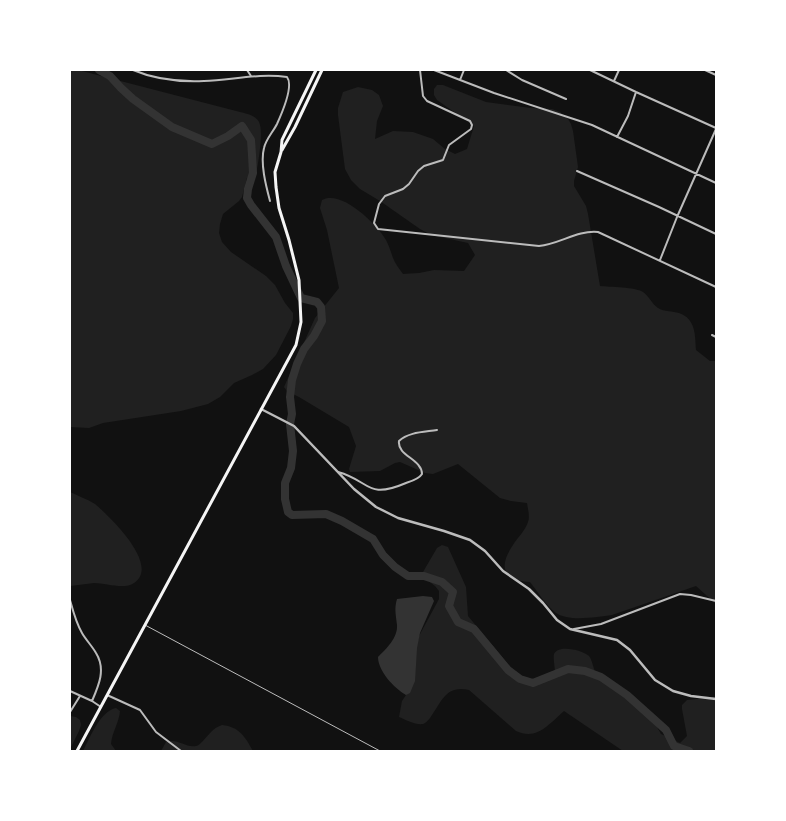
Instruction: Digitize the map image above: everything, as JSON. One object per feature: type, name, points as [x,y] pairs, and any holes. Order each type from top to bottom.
[{"type":"main road","points":[[77,751],[296,345],[301,322],[299,280],[279,208],[275,172],[282,140],[316,70]]},
{"type":"main road","points":[[280,152],[295,127],[322,70]]},
{"type":"street","points":[[133,70],[174,80],[203,81],[251,76],[287,77],[290,80],[290,88],[277,123],[264,149],[265,179],[270,201]]},
{"type":"street","points":[[247,70],[251,76]]},
{"type":"street","points":[[420,70],[423,96],[426,102],[470,122],[472,125],[471,129],[449,146],[443,160],[424,166],[403,189],[385,196],[379,204],[374,223],[378,228],[539,246],[555,243],[583,232],[598,232],[716,286]]},
{"type":"street","points":[[434,70],[494,93],[592,124],[716,183]]},
{"type":"street","points":[[460,80],[464,70]]},
{"type":"street","points":[[506,70],[522,80],[566,98]]},
{"type":"street","points":[[590,70],[716,128],[677,217],[660,261]]},
{"type":"street","points":[[614,81],[619,70]]},
{"type":"street","points":[[705,70],[716,75]]},
{"type":"street","points":[[617,137],[628,116],[636,92]]},
{"type":"street","points":[[577,171],[716,234]]},
{"type":"street","points":[[712,334],[716,337]]},
{"type":"street","points":[[261,409],[294,426],[354,489],[376,507],[398,518],[470,540],[485,551],[503,571],[529,588],[557,620],[570,629],[617,640],[630,650],[655,680],[673,691],[691,696],[716,699]]},
{"type":"street","points":[[338,472],[346,474],[368,487],[378,490],[396,487],[410,482],[420,477],[422,470],[417,463],[402,450],[399,446],[400,441],[404,437],[414,434],[437,430]]},
{"type":"street","points":[[570,629],[601,624],[680,594],[716,601]]},
{"type":"street","points":[[70,600],[81,632],[97,654],[100,661],[102,672],[92,701]]},
{"type":"street","points":[[70,691],[92,701],[101,707]]},
{"type":"street","points":[[107,695],[140,710],[156,732],[181,751]]},
{"type":"street","points":[[70,712],[80,696]]},
{"type":"lane","points":[[145,625],[380,751]]},
{"type":"shaded area","points":[[70,70],[78,70],[245,113],[253,116],[259,122],[261,140],[256,175],[247,178],[242,197],[223,214],[219,233],[222,242],[231,252],[266,276],[275,285],[285,303],[293,313],[293,319],[276,355],[263,369],[234,383],[220,397],[208,404],[181,411],[103,423],[89,428],[70,427]]},
{"type":"shaded area","points":[[437,85],[443,85],[486,102],[531,108],[552,109],[560,112],[568,119],[573,131],[578,167],[574,186],[586,206],[600,286],[639,290],[643,292],[658,308],[685,316],[692,323],[694,328],[696,350],[710,361],[716,361],[716,604],[696,586],[612,615],[591,618],[575,618],[562,616],[556,613],[545,603],[530,582],[514,579],[509,576],[506,571],[505,566],[508,553],[529,520],[527,503],[500,498],[458,464],[433,474],[425,473],[400,462],[380,471],[350,472],[349,469],[356,446],[349,427],[287,391],[284,387],[315,318],[339,288],[327,230],[320,208],[322,200],[330,198],[339,199],[367,217],[386,240],[397,266],[403,274],[434,270],[464,271],[475,255],[468,243],[431,235],[420,229],[360,189],[351,180],[345,169],[338,108],[343,92],[358,87],[372,90],[379,95],[383,106],[377,121],[375,139],[393,131],[413,132],[433,139],[445,149],[455,154],[467,149],[474,126],[437,100],[434,95],[434,89]]},
{"type":"shaded area","points":[[70,492],[95,504],[111,519],[130,541],[137,553],[141,565],[141,575],[134,583],[125,586],[94,583],[70,586]]},
{"type":"shaded area","points":[[442,545],[448,547],[466,587],[468,616],[518,676],[543,682],[555,673],[554,654],[556,651],[560,649],[571,649],[582,652],[589,656],[597,677],[640,705],[649,713],[661,734],[680,743],[687,736],[682,705],[687,700],[716,697],[716,751],[623,751],[564,711],[542,730],[530,734],[523,734],[516,731],[469,690],[461,689],[449,692],[424,724],[414,723],[399,717],[402,701],[410,689],[419,636],[439,599],[439,591],[426,579],[423,572],[437,548]]},
{"type":"shaded area","points":[[423,596],[432,597],[434,601],[420,633],[417,648],[415,681],[410,693],[406,695],[388,679],[381,668],[378,657],[391,643],[396,634],[397,625],[395,609],[397,599]]},
{"type":"shaded area","points":[[116,708],[120,711],[111,744],[116,751],[83,751],[100,719],[110,710]]},
{"type":"shaded area","points":[[70,716],[76,717],[80,720],[81,725],[70,749]]},
{"type":"shaded area","points":[[222,725],[238,730],[253,751],[161,751],[166,742],[170,741],[188,746],[199,745],[213,730]]},
{"type":"waterway","points":[[99,70],[110,76],[133,99],[172,127],[212,144],[228,136],[242,126],[251,140],[253,173],[247,198],[276,237],[286,266],[301,298],[317,302],[321,307],[322,321],[314,336],[304,349],[292,380],[290,397],[292,414],[290,424],[293,451],[291,468],[285,483],[285,499],[288,512],[292,515],[326,514],[342,521],[373,539],[383,555],[395,567],[408,576],[424,576],[442,582],[453,592],[449,606],[458,622],[474,629],[508,670],[520,679],[533,683],[568,669],[585,671],[601,677],[627,695],[666,730],[674,746],[689,751]]}]
